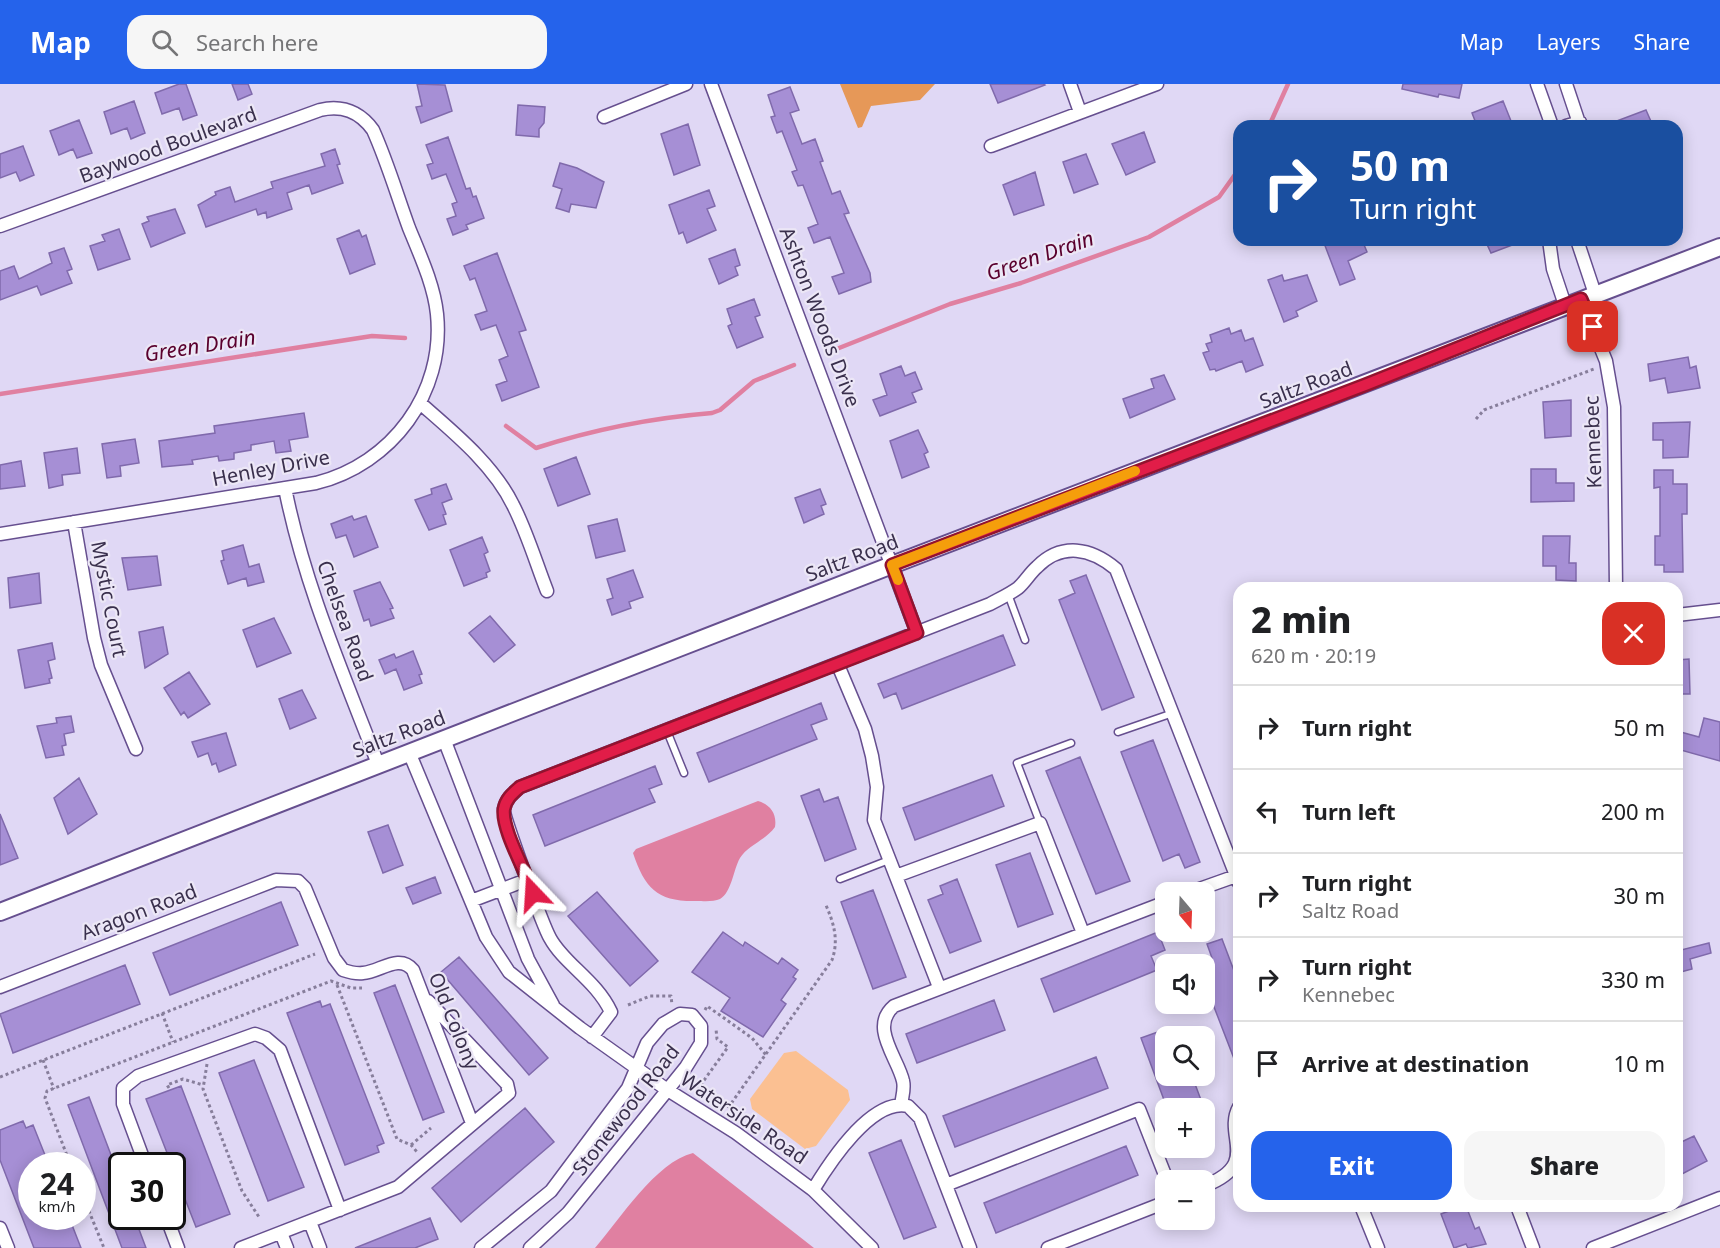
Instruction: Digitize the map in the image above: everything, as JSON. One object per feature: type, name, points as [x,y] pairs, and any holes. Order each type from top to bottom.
[{"type":"street","points":[[604,117],[686,84]]},
{"type":"street","name":"Ashton Woods Drive","points":[[711,84],[917,633]]},
{"type":"street","points":[[1070,84],[1080,112]]},
{"type":"street","points":[[991,146],[1157,84]]},
{"type":"street","points":[[1537,84],[1550,120]]},
{"type":"street","points":[[1566,84],[1579,120]]},
{"type":"street","name":"Baywood Boulevard","points":[[0,226],[320,110],[330,107],[350,110]]},
{"type":"street","name":"Henley Drive","points":[[0,534],[329,480],[366,462],[398,436],[420,403],[429,381],[438,347],[434,297],[373,130],[366,121],[350,110]]},
{"type":"street","points":[[1550,246],[1553,269],[1580,300]]},
{"type":"street","points":[[1577,246],[1580,300]]},
{"type":"street","name":"Saltz Road","points":[[0,912],[892,565],[1720,247]]},
{"type":"street","name":"Kennebec","points":[[1580,300],[1600,342],[1614,407],[1616,582]]},
{"type":"street","points":[[420,403],[470,449],[513,504],[547,591]]},
{"type":"street","name":"Chelsea Road","points":[[285,488],[294,533],[307,578],[378,764]]},
{"type":"street","name":"Mystic Court","points":[[74,522],[94,638],[102,665],[136,749]]},
{"type":"street","points":[[592,1037],[611,1012],[603,996],[550,940],[506,820],[504,811],[509,796],[520,787],[990,604],[1019,587],[1038,565],[1057,553],[1079,550],[1100,555],[1116,568],[1233,867]]},
{"type":"street","points":[[1683,614],[1720,610]]},
{"type":"street","points":[[838,665],[865,729],[873,756],[877,787],[874,820],[939,987]]},
{"type":"street","name":"Waterside Road","points":[[444,739],[528,959],[556,1011]]},
{"type":"street","name":"Waterside Road","points":[[409,752],[486,937],[509,972],[592,1037],[666,1089],[736,1133],[813,1190],[872,1248]]},
{"type":"street","points":[[896,876],[1040,823],[1083,933]]},
{"type":"street","name":"Aragon Road","points":[[0,987],[276,880],[292,879],[306,888],[333,958],[343,970]]},
{"type":"street","points":[[471,901],[529,879]]},
{"type":"street","points":[[1215,886],[1233,881]]},
{"type":"street","points":[[901,1105],[903,1081],[885,1038],[885,1018],[890,1010],[899,1003],[939,987],[1155,906]]},
{"type":"street","name":"Old Colony","points":[[343,970],[365,974],[396,963],[408,964],[425,997],[472,1123]]},
{"type":"street","points":[[241,1248],[398,1187],[509,1093],[507,1084],[425,997]]},
{"type":"street","name":"Stonewood Road","points":[[481,1248],[551,1191],[628,1088],[647,1043],[663,1024],[680,1014],[692,1015],[701,1026],[702,1043],[686,1067],[575,1205],[530,1248]]},
{"type":"street","points":[[141,1152],[123,1104],[123,1088],[138,1076],[255,1034],[266,1038],[280,1050],[340,1210]]},
{"type":"street","points":[[813,1190],[870,1118],[887,1107],[901,1105],[912,1108],[920,1118],[970,1248]]},
{"type":"street","points":[[946,1185],[1139,1109],[1163,1170]]},
{"type":"street","points":[[1215,1180],[1225,1175],[1233,1165]]},
{"type":"street","points":[[1593,1248],[1720,1198]]},
{"type":"street","points":[[1048,1248],[1155,1206]]},
{"type":"street","points":[[1363,1212],[1378,1248]]},
{"type":"street","points":[[1518,1212],[1533,1248]]},
{"type":"street","points":[[310,1222],[320,1248]]},
{"type":"street","points":[[0,1228],[8,1248]]},
{"type":"street","points":[[171,1230],[178,1248]]},
{"type":"street","points":[[281,1233],[287,1248]]},
{"type":"lane","points":[[1008,593],[1025,640]]},
{"type":"lane","points":[[1118,732],[1173,712]]},
{"type":"lane","points":[[667,731],[684,773]]},
{"type":"lane","points":[[1040,823],[1017,763],[1071,743]]},
{"type":"lane","points":[[840,879],[890,860]]},
{"type":"path","points":[[1476,419],[1484,410],[1594,369]]},
{"type":"path","points":[[728,1108],[832,960],[837,947],[833,920],[825,903]]},
{"type":"path","points":[[0,1077],[315,954]]},
{"type":"path","points":[[337,984],[397,1139],[411,1145],[419,1155]]},
{"type":"path","points":[[705,1010],[707,1006],[752,1038],[766,1055]]},
{"type":"path","points":[[162,1013],[173,1042]]},
{"type":"path","points":[[196,1033],[207,1062],[203,1089],[242,1191],[259,1217]]},
{"type":"path","points":[[43,1060],[54,1089]]},
{"type":"path","points":[[169,1088],[167,1085],[183,1079],[204,1084]]},
{"type":"path","points":[[411,1145],[431,1128]]},
{"type":"path","points":[[96,1228],[104,1248]]},
{"type":"shaded area","points":[[840,84],[935,84],[920,100],[871,106],[862,127],[858,128]]},
{"type":"shaded area","points":[[758,801],[772,811],[775,827],[767,836],[743,853],[724,896],[715,901],[684,901],[663,896],[648,884],[633,853],[636,849]]},
{"type":"shaded area","points":[[796,1051],[848,1090],[850,1100],[816,1146],[805,1149],[752,1109],[750,1099],[784,1053]]},
{"type":"shaded area","points":[[693,1153],[814,1248],[595,1248],[652,1179],[679,1158]]},
{"type":"building","points":[[179,84],[186,84],[197,115],[183,120],[179,108],[162,114],[155,93]]},
{"type":"building","points":[[232,84],[248,84],[252,94],[238,100]]},
{"type":"building","points":[[417,84],[445,85],[452,111],[421,123],[416,107],[422,106]]},
{"type":"building","points":[[990,84],[1044,84],[1045,85],[998,103]]},
{"type":"building","points":[[1403,84],[1462,84],[1459,98],[1439,94],[1438,97],[1402,89]]},
{"type":"building","points":[[790,87],[799,110],[790,113],[802,144],[815,139],[823,161],[820,162],[832,194],[840,191],[849,213],[844,214],[870,273],[871,282],[839,294],[832,277],[844,273],[830,237],[814,243],[808,228],[818,224],[803,185],[798,186],[792,172],[797,170],[782,131],[777,133],[771,117],[775,116],[768,95]]},
{"type":"building","points":[[134,101],[145,133],[131,139],[127,128],[111,134],[104,112]]},
{"type":"building","points":[[1503,101],[1511,120],[1475,120],[1472,113]]},
{"type":"building","points":[[518,105],[545,107],[544,123],[539,129],[539,137],[516,135]]},
{"type":"building","points":[[1646,110],[1650,120],[1619,120]]},
{"type":"building","points":[[79,120],[92,153],[77,158],[73,149],[59,155],[50,131]]},
{"type":"building","points":[[688,124],[700,165],[674,175],[661,134]]},
{"type":"building","points":[[1144,132],[1155,162],[1126,175],[1112,144]]},
{"type":"building","points":[[448,137],[466,189],[470,188],[473,197],[476,196],[484,218],[466,225],[468,229],[453,235],[447,219],[456,216],[452,204],[457,202],[446,174],[432,179],[427,165],[433,163],[426,145]]},
{"type":"building","points":[[23,146],[34,175],[20,181],[16,172],[0,178],[0,154]]},
{"type":"building","points":[[335,149],[343,183],[312,194],[309,185],[287,193],[292,209],[267,218],[266,212],[258,215],[256,209],[206,227],[198,205],[216,195],[215,192],[230,187],[235,202],[273,188],[271,182],[325,166],[321,154]]},
{"type":"building","points":[[1086,154],[1098,184],[1074,193],[1063,162]]},
{"type":"building","points":[[560,163],[577,168],[604,182],[596,208],[571,204],[569,212],[556,208],[562,189],[553,186]]},
{"type":"building","points":[[1035,172],[1044,205],[1014,215],[1003,185]]},
{"type":"building","points":[[709,190],[715,206],[707,209],[716,230],[687,243],[683,232],[679,234],[669,205]]},
{"type":"building","points":[[175,209],[185,233],[151,247],[142,224],[149,221],[147,217]]},
{"type":"building","points":[[119,229],[130,259],[98,270],[90,246],[105,241],[102,235]]},
{"type":"building","points":[[359,230],[362,237],[366,235],[375,264],[350,274],[337,239]]},
{"type":"building","points":[[1325,246],[1364,246],[1367,252],[1348,261],[1355,279],[1340,285]]},
{"type":"building","points":[[1488,246],[1510,246],[1491,253]]},
{"type":"building","points":[[64,248],[72,269],[67,271],[72,283],[41,295],[37,286],[0,300],[0,271],[14,266],[19,279],[52,263],[49,253]]},
{"type":"building","points":[[735,249],[740,265],[735,267],[738,275],[719,284],[709,259]]},
{"type":"building","points":[[497,253],[526,330],[519,332],[539,387],[502,401],[496,385],[507,381],[499,360],[508,356],[496,325],[481,330],[475,315],[487,311],[475,278],[470,280],[464,266]]},
{"type":"building","points":[[1282,275],[1284,281],[1307,275],[1317,301],[1296,311],[1298,316],[1284,322],[1268,280]]},
{"type":"building","points":[[754,299],[760,315],[755,317],[763,337],[737,348],[728,326],[732,324],[727,309]]},
{"type":"building","points":[[1229,328],[1231,334],[1241,330],[1245,341],[1253,338],[1263,365],[1246,372],[1242,361],[1216,371],[1215,369],[1210,370],[1203,353],[1209,351],[1206,344],[1212,342],[1210,335]]},
{"type":"building","points":[[1688,357],[1690,368],[1696,366],[1700,388],[1668,393],[1665,378],[1650,381],[1648,364]]},
{"type":"building","points":[[901,366],[905,376],[915,372],[922,389],[912,393],[916,402],[880,416],[873,400],[887,395],[880,374]]},
{"type":"building","points":[[1164,375],[1175,399],[1130,418],[1123,399],[1154,388],[1151,379]]},
{"type":"building","points":[[1571,400],[1571,436],[1545,438],[1543,402]]},
{"type":"building","points":[[304,413],[308,437],[289,440],[291,451],[276,453],[274,441],[251,445],[251,450],[234,453],[234,459],[219,461],[218,456],[192,460],[193,464],[162,467],[159,441],[215,433],[214,426]]},
{"type":"building","points":[[1690,422],[1688,457],[1663,458],[1663,440],[1653,440],[1653,423]]},
{"type":"building","points":[[918,430],[928,452],[924,454],[929,467],[902,478],[890,441]]},
{"type":"building","points":[[135,439],[139,463],[120,466],[121,476],[107,478],[102,444]]},
{"type":"building","points":[[77,448],[80,473],[62,475],[63,485],[49,488],[44,453]]},
{"type":"building","points":[[576,457],[590,494],[558,506],[544,469]]},
{"type":"building","points":[[21,461],[25,486],[0,489],[0,465]]},
{"type":"building","points":[[1531,469],[1556,469],[1556,483],[1574,483],[1574,501],[1531,502]]},
{"type":"building","points":[[1654,470],[1673,470],[1673,484],[1687,484],[1687,514],[1682,514],[1683,572],[1664,572],[1664,565],[1655,565],[1655,536],[1660,536],[1660,487],[1654,488]]},
{"type":"building","points":[[446,484],[452,499],[442,503],[446,514],[443,515],[446,524],[429,530],[415,500],[432,494],[431,489]]},
{"type":"building","points":[[820,489],[826,504],[821,506],[824,514],[804,523],[795,498]]},
{"type":"building","points":[[352,516],[354,520],[366,516],[378,547],[354,557],[346,535],[336,538],[331,524]]},
{"type":"building","points":[[617,519],[625,551],[596,558],[588,526]]},
{"type":"building","points":[[1543,536],[1570,536],[1569,563],[1576,563],[1576,581],[1556,580],[1556,566],[1543,566]]},
{"type":"building","points":[[482,537],[488,552],[484,554],[490,571],[486,573],[487,577],[464,586],[450,550]]},
{"type":"building","points":[[243,545],[249,567],[259,564],[264,582],[248,586],[246,578],[228,584],[221,561],[224,560],[222,551]]},
{"type":"building","points":[[157,556],[161,585],[128,590],[122,558]]},
{"type":"building","points":[[633,570],[643,597],[629,602],[631,608],[612,615],[607,600],[613,598],[607,579]]},
{"type":"building","points":[[39,573],[41,603],[10,608],[8,578]]},
{"type":"building","points":[[1086,575],[1134,697],[1102,710],[1059,600],[1075,593],[1070,581]]},
{"type":"building","points":[[380,582],[393,608],[390,609],[394,618],[371,626],[369,619],[364,621],[354,591]]},
{"type":"building","points":[[490,616],[515,645],[494,662],[469,633]]},
{"type":"building","points":[[274,618],[291,653],[257,667],[243,630]]},
{"type":"building","points":[[163,627],[168,654],[145,668],[139,632]]},
{"type":"building","points":[[1003,635],[1015,665],[902,709],[896,693],[884,698],[878,684]]},
{"type":"building","points":[[52,643],[55,659],[48,661],[52,678],[49,679],[50,683],[25,688],[18,650]]},
{"type":"building","points":[[413,651],[422,674],[419,675],[422,683],[404,690],[396,669],[385,674],[379,660],[394,654],[396,658]]},
{"type":"building","points":[[1689,659],[1690,694],[1683,694],[1683,660]]},
{"type":"building","points":[[189,672],[210,704],[188,718],[184,712],[181,715],[164,688]]},
{"type":"building","points":[[302,690],[316,718],[290,729],[279,699]]},
{"type":"building","points":[[821,703],[827,719],[811,725],[817,739],[709,782],[697,753]]},
{"type":"building","points":[[71,716],[74,732],[64,734],[66,745],[62,746],[64,755],[46,758],[37,726],[57,723],[56,718]]},
{"type":"building","points":[[1704,718],[1720,722],[1720,761],[1683,751],[1683,733],[1699,737]]},
{"type":"building","points":[[226,733],[236,765],[219,772],[216,763],[212,765],[208,753],[198,757],[192,742]]},
{"type":"building","points":[[1153,740],[1200,862],[1185,868],[1179,854],[1163,861],[1121,752]]},
{"type":"building","points":[[1080,757],[1130,881],[1096,894],[1046,771]]},
{"type":"building","points":[[655,766],[662,784],[649,789],[655,802],[545,846],[533,815]]},
{"type":"building","points":[[992,775],[1004,806],[915,840],[903,808]]},
{"type":"building","points":[[79,778],[97,814],[68,834],[54,798]]},
{"type":"building","points":[[819,789],[824,802],[838,797],[856,849],[825,861],[801,796]]},
{"type":"building","points":[[0,814],[18,858],[0,865]]},
{"type":"building","points":[[388,825],[403,865],[383,873],[368,832]]},
{"type":"building","points":[[1030,853],[1053,914],[1018,927],[996,865]]},
{"type":"building","points":[[435,877],[441,893],[413,904],[406,888]]},
{"type":"building","points":[[957,879],[981,941],[950,953],[928,900],[943,894],[940,886]]},
{"type":"building","points":[[873,890],[906,977],[873,989],[841,902]]},
{"type":"building","points":[[597,892],[658,961],[630,986],[568,916]]},
{"type":"building","points":[[281,902],[298,945],[170,995],[153,953]]},
{"type":"building","points":[[723,932],[743,946],[745,942],[778,964],[782,958],[798,970],[793,977],[796,979],[781,1000],[786,1004],[763,1037],[721,1011],[730,998],[692,972]]},
{"type":"building","points":[[1155,933],[1155,942],[1162,942],[1165,950],[1151,956],[1155,971],[1054,1012],[1041,979]]},
{"type":"building","points":[[1222,939],[1233,968],[1233,1056],[1215,1009],[1215,954],[1211,954],[1207,944]]},
{"type":"building","points":[[1709,943],[1711,953],[1690,959],[1692,969],[1683,971],[1683,950]]},
{"type":"building","points":[[459,957],[548,1058],[529,1075],[441,972]]},
{"type":"building","points":[[125,965],[140,1004],[13,1053],[0,1014]]},
{"type":"building","points":[[395,985],[444,1112],[423,1120],[374,993]]},
{"type":"building","points":[[994,1000],[1005,1030],[917,1063],[906,1034]]},
{"type":"building","points":[[320,1001],[322,1007],[330,1004],[384,1143],[377,1146],[379,1152],[345,1165],[287,1013]]},
{"type":"building","points":[[1155,1033],[1155,1076],[1141,1038]]},
{"type":"building","points":[[1096,1057],[1108,1088],[955,1147],[943,1116]]},
{"type":"building","points":[[254,1060],[304,1187],[268,1201],[219,1073]]},
{"type":"building","points":[[181,1086],[230,1214],[196,1227],[186,1201],[186,1152],[167,1152],[146,1099]]},
{"type":"building","points":[[1159,1086],[1196,1086],[1200,1098],[1163,1098]]},
{"type":"building","points":[[89,1097],[110,1152],[108,1152],[108,1211],[96,1179],[96,1152],[86,1152],[68,1105]]},
{"type":"building","points":[[525,1108],[554,1142],[461,1222],[432,1188]]},
{"type":"building","points":[[23,1121],[26,1128],[33,1125],[44,1152],[18,1152],[18,1207],[0,1160],[0,1130]]},
{"type":"building","points":[[1694,1136],[1707,1161],[1683,1173],[1683,1141]]},
{"type":"building","points":[[901,1140],[936,1227],[904,1239],[869,1153]]},
{"type":"building","points":[[1126,1146],[1138,1175],[996,1233],[984,1203]]},
{"type":"building","points":[[1468,1212],[1475,1229],[1479,1227],[1486,1244],[1468,1248],[1466,1244],[1454,1248],[1441,1214]]},
{"type":"building","points":[[430,1218],[438,1239],[415,1248],[355,1248]]},
{"type":"building","points":[[27,1230],[74,1230],[81,1248],[34,1248]]},
{"type":"building","points":[[115,1230],[139,1230],[146,1248],[122,1248]]},
{"type":"waterway","name":"Green Drain","points":[[1272,120],[1288,84]]},
{"type":"waterway","name":"Green Drain","points":[[834,350],[950,304],[1021,283],[1149,237],[1219,197],[1233,177]]},
{"type":"waterway","name":"Green Drain","points":[[0,394],[372,336],[405,338]]},
{"type":"waterway","name":"Green Drain","points":[[506,426],[536,448],[623,425],[712,413],[720,410],[754,381],[794,365]]},
{"type":"slow traffic","points":[[898,580],[892,565],[1135,471]]},
{"type":"route","points":[[533,893],[508,830],[504,811],[509,796],[520,787],[917,633],[892,565],[1365,385],[1581,299],[1593,327]]}]
